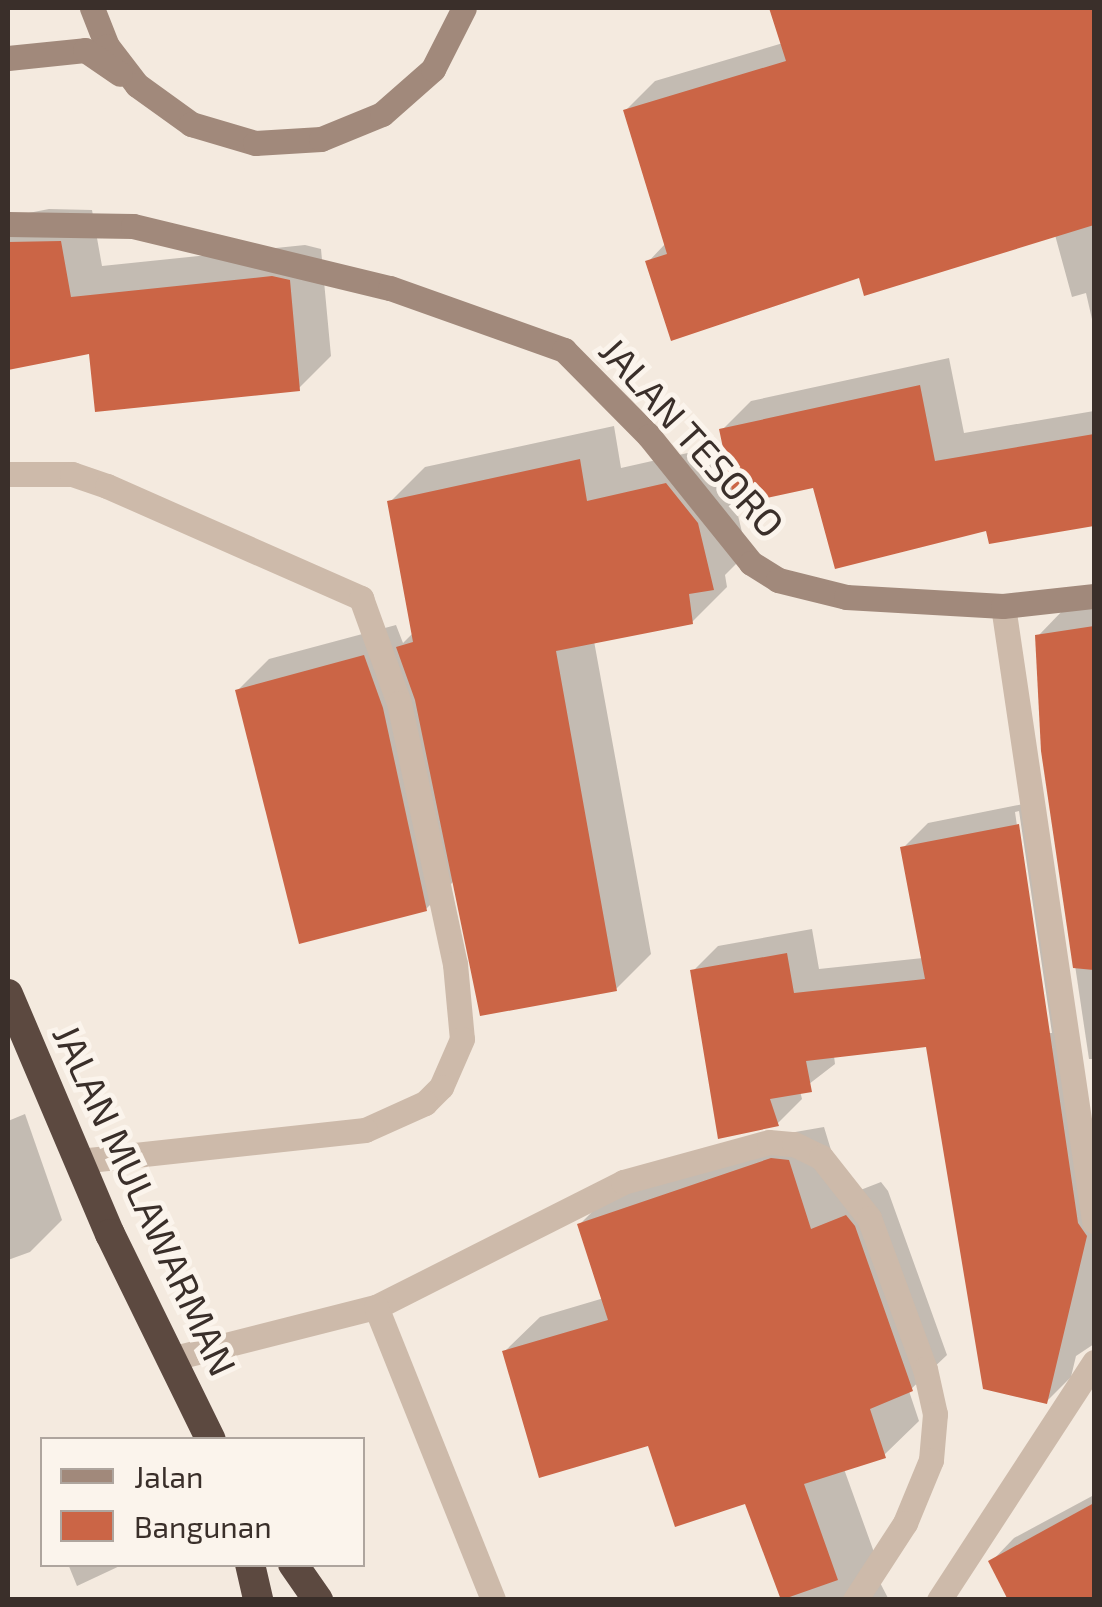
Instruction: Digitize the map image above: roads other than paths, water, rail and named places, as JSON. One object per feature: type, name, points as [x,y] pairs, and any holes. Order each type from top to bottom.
[{"type":"highway","name":"JALAN MULAWARMAN","points":[[8,994],[80,1161],[210,1437]]},
{"type":"highway","points":[[251,1567],[258,1600]]},
{"type":"highway","points":[[295,1567],[318,1600]]},
{"type":"street","points":[[92,8],[108,46],[137,85]]},
{"type":"street","points":[[8,58],[84,50],[191,124],[239,138],[321,140],[382,114],[433,69],[465,8]]},
{"type":"street","name":"JALAN TESORO","points":[[8,224],[133,226],[390,288],[564,350],[650,436],[762,572],[846,596],[1003,606],[1094,596]]},
{"type":"lane","points":[[8,474],[72,474],[108,486],[361,598],[399,703],[455,964],[462,1039],[441,1087],[425,1103],[364,1130],[80,1161]]},
{"type":"lane","points":[[1003,606],[1094,1221]]},
{"type":"lane","points":[[174,1358],[376,1307],[623,1182],[769,1142],[794,1144],[821,1157],[870,1218],[926,1368],[934,1414],[932,1460],[905,1522],[855,1600]]},
{"type":"lane","points":[[376,1307],[493,1600]]},
{"type":"lane","points":[[939,1600],[1094,1362]]}]
